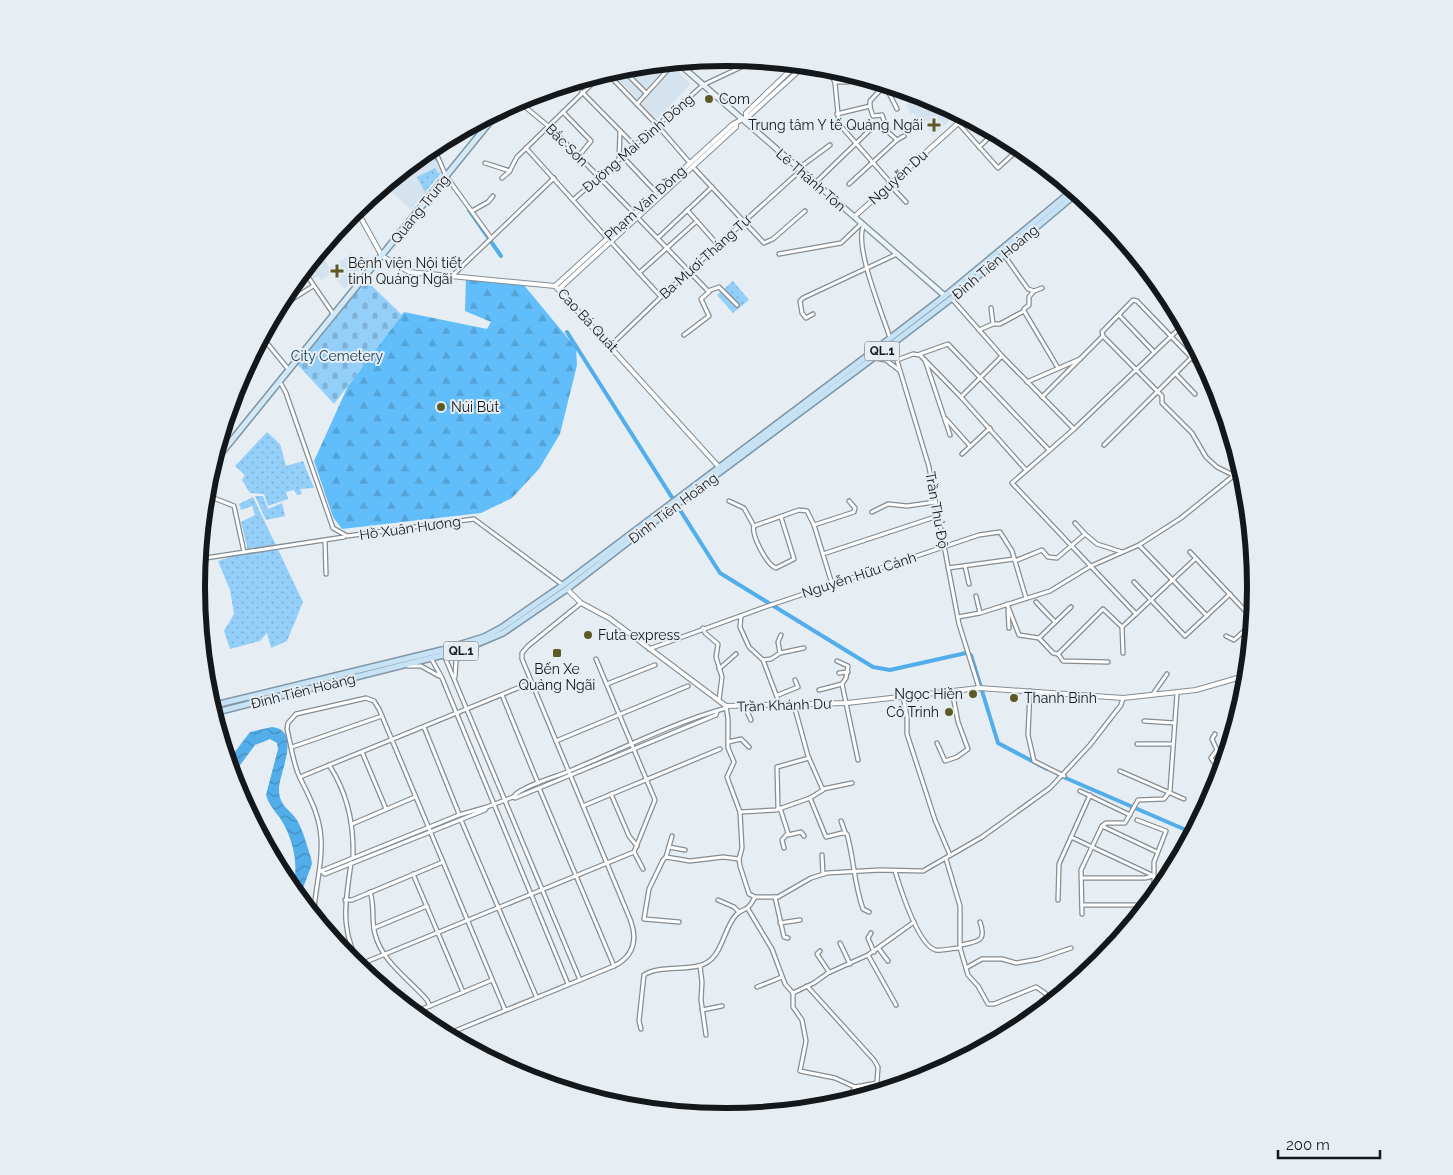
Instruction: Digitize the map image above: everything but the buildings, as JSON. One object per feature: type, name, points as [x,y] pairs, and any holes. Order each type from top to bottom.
[{"type":"highway","name":"Đinh Tiên Hoàng","points":[[220,711],[466,649],[503,633],[814,399],[945,296],[1068,194]]},
{"type":"highway","name":"Đinh Tiên Hoàng","points":[[680,499],[718,466],[873,358],[952,298],[1072,197]]},
{"type":"highway","points":[[945,296],[952,298]]},
{"type":"highway","name":"Đinh Tiên Hoàng","points":[[219,704],[442,650],[484,637],[565,587]]},
{"type":"main road","name":"Lê Thánh Tôn","points":[[683,68],[945,296]]},
{"type":"main road","name":"Quang Trung","points":[[224,450],[382,256],[483,127]]},
{"type":"street","name":"Đường Mai Đình Dõng","points":[[573,200],[703,86],[741,66]]},
{"type":"street","points":[[637,104],[671,69]]},
{"type":"street","name":"Phạm Văn Đồng","points":[[746,116],[746,113],[790,70]]},
{"type":"street","name":"Phạm Văn Đồng","points":[[583,264],[607,238],[657,193],[736,127],[736,124],[746,116],[749,116],[798,71]]},
{"type":"street","points":[[628,75],[646,93]]},
{"type":"street","points":[[784,76],[788,80]]},
{"type":"street","points":[[833,77],[839,124],[906,202]]},
{"type":"street","points":[[613,79],[658,126],[760,240],[767,243],[806,210]]},
{"type":"street","points":[[835,81],[841,79]]},
{"type":"street","points":[[835,81],[848,82]]},
{"type":"street","points":[[502,178],[510,171],[517,157],[590,85]]},
{"type":"street","points":[[880,90],[870,101],[873,116],[882,115],[888,132],[897,140]]},
{"type":"street","points":[[582,92],[635,146]]},
{"type":"street","points":[[889,92],[897,109]]},
{"type":"street","points":[[837,114],[870,106]]},
{"type":"street","name":"Bắc Sơn","points":[[525,107],[548,126],[634,214]]},
{"type":"street","points":[[563,112],[591,142],[578,157]]},
{"type":"street","points":[[958,123],[998,168],[1014,153]]},
{"type":"street","name":"Nguyễn Du","points":[[854,217],[958,123]]},
{"type":"street","points":[[815,183],[874,126]]},
{"type":"street","points":[[620,131],[621,159],[661,196]]},
{"type":"street","points":[[849,184],[897,140],[904,136]]},
{"type":"street","points":[[979,147],[989,137]]},
{"type":"street","name":"Ba Mươi Tháng Tư","points":[[611,345],[799,169],[830,145]]},
{"type":"street","points":[[526,148],[661,297]]},
{"type":"street","points":[[437,154],[446,176],[472,211],[490,240]]},
{"type":"street","points":[[485,163],[510,171]]},
{"type":"street","name":"Phạm Văn Đồng","points":[[557,287],[638,218],[692,165]]},
{"type":"street","points":[[451,277],[554,178]]},
{"type":"street","points":[[658,238],[712,187]]},
{"type":"street","points":[[472,211],[488,202],[493,196]]},
{"type":"street","points":[[687,210],[718,244]]},
{"type":"street","points":[[634,214],[669,248],[709,292]]},
{"type":"street","points":[[360,217],[382,256]]},
{"type":"street","points":[[639,273],[697,221]]},
{"type":"street","points":[[779,254],[840,243],[862,224]]},
{"type":"street","points":[[862,224],[861,237],[867,267],[890,338]]},
{"type":"street","points":[[813,314],[806,318],[803,315],[800,301],[803,298],[897,254]]},
{"type":"street","points":[[1004,254],[1028,289],[1034,291]]},
{"type":"street","name":"Cao Bá Quát","points":[[382,256],[409,272],[557,287],[718,466]]},
{"type":"street","points":[[308,277],[334,315]]},
{"type":"street","points":[[292,300],[313,286]]},
{"type":"street","points":[[684,335],[709,316],[701,299],[709,292],[719,287],[737,305]]},
{"type":"street","points":[[979,330],[993,324],[1000,324],[1024,312],[1024,309],[1029,305],[1029,297],[1034,291],[1042,288]]},
{"type":"street","points":[[952,298],[1002,356],[1074,429]]},
{"type":"street","points":[[1042,397],[1103,336],[1102,332],[1106,326],[1132,300],[1137,301],[1197,363]]},
{"type":"street","points":[[991,308],[993,324]]},
{"type":"street","points":[[1024,312],[1058,368]]},
{"type":"street","points":[[1119,314],[1154,352]]},
{"type":"street","points":[[1136,614],[1012,483],[1074,429],[1179,329]]},
{"type":"street","points":[[958,617],[1050,591],[1090,566],[1139,545],[1181,518],[1235,476],[1217,467],[1206,457],[1192,433],[1168,411],[1162,402],[1162,396],[1103,336]]},
{"type":"street","points":[[267,343],[290,370]]},
{"type":"street","name":"Trần Thủ Độ","points":[[892,344],[929,467],[958,617],[969,656],[981,688]]},
{"type":"street","points":[[898,360],[948,344],[1049,450]]},
{"type":"street","points":[[920,354],[961,396],[1026,470]]},
{"type":"street","points":[[961,396],[1002,356]]},
{"type":"street","points":[[873,358],[886,360],[899,370]]},
{"type":"street","points":[[1027,382],[1082,358]]},
{"type":"street","points":[[1104,445],[1192,358]]},
{"type":"street","points":[[924,359],[950,435]]},
{"type":"street","points":[[930,378],[932,375],[939,374]]},
{"type":"street","points":[[1176,374],[1195,394]]},
{"type":"street","name":"Hồ Xuân Hương","points":[[280,382],[286,393],[334,528],[347,536],[474,519],[481,522],[565,587]]},
{"type":"street","points":[[944,417],[970,446]]},
{"type":"street","points":[[962,454],[990,428]]},
{"type":"street","points":[[213,498],[234,506],[244,552]]},
{"type":"street","points":[[729,500],[744,508],[754,526],[754,536],[770,565],[779,567],[794,559],[781,517]]},
{"type":"street","points":[[814,525],[854,512],[855,508],[849,501]]},
{"type":"street","points":[[872,512],[888,504],[908,506],[935,502]]},
{"type":"street","points":[[754,526],[804,509],[808,511],[832,584]]},
{"type":"street","points":[[823,554],[938,516]]},
{"type":"street","points":[[1075,523],[1097,544],[1122,553]]},
{"type":"street","name":"Nguyễn Hữu Cảnh","points":[[741,615],[979,535],[1000,532],[1012,551],[1014,560]]},
{"type":"street","points":[[948,568],[1014,560],[1042,550],[1048,557],[1056,558],[1070,544],[1085,534]]},
{"type":"street","points":[[206,558],[347,536]]},
{"type":"street","points":[[325,540],[326,574]]},
{"type":"street","points":[[1139,545],[1207,616]]},
{"type":"street","points":[[1190,552],[1247,613]]},
{"type":"street","points":[[1122,627],[1195,559]]},
{"type":"street","points":[[1014,560],[1026,598]]},
{"type":"street","points":[[965,566],[969,584]]},
{"type":"street","points":[[1134,582],[1184,636],[1230,594]]},
{"type":"street","name":"Trần Khánh Dư","points":[[565,587],[581,603],[609,618],[726,707],[847,703],[981,688],[1123,698],[1177,693],[1240,677]]},
{"type":"street","points":[[976,596],[980,612]]},
{"type":"street","points":[[1036,602],[1056,622]]},
{"type":"street","points":[[454,1031],[536,996],[614,966],[628,957],[634,944],[630,919],[530,683],[522,659],[522,653],[581,603]]},
{"type":"street","points":[[1007,604],[1009,628]]},
{"type":"street","points":[[1007,604],[1019,635],[1039,638],[1053,653],[1058,654],[1063,662],[1108,662]]},
{"type":"street","points":[[1039,638],[1070,607]]},
{"type":"street","points":[[1058,654],[1104,609],[1122,627],[1123,653]]},
{"type":"street","points":[[649,648],[741,615],[740,627],[749,647],[763,660],[778,695],[780,706]]},
{"type":"street","points":[[704,628],[705,633],[718,644],[716,657],[722,677],[718,700]]},
{"type":"street","points":[[1226,636],[1234,640],[1246,629]]},
{"type":"street","points":[[780,653],[778,642],[781,635]]},
{"type":"street","points":[[763,660],[771,659],[780,653],[804,648]]},
{"type":"street","points":[[455,680],[456,661],[466,649]]},
{"type":"street","points":[[719,669],[736,654]]},
{"type":"street","points":[[444,655],[506,799],[580,980]]},
{"type":"street","points":[[431,658],[442,678],[568,984]]},
{"type":"street","points":[[365,962],[498,907],[531,896],[634,852],[655,804],[596,659]]},
{"type":"street","points":[[837,661],[847,664],[848,672],[842,684],[858,760]]},
{"type":"street","points":[[606,684],[655,665]]},
{"type":"street","points":[[403,666],[421,666],[442,678]]},
{"type":"street","points":[[839,673],[848,672]]},
{"type":"street","points":[[1152,696],[1167,674]]},
{"type":"street","points":[[778,695],[798,687],[795,680]]},
{"type":"street","points":[[300,777],[530,683]]},
{"type":"street","points":[[819,690],[842,684]]},
{"type":"street","points":[[556,741],[688,686]]},
{"type":"street","points":[[1030,690],[1028,735],[1034,761],[1063,777]]},
{"type":"street","points":[[937,743],[945,762],[957,757],[968,749],[958,722],[952,692]]},
{"type":"street","points":[[1082,914],[1082,870],[1102,826],[1106,823],[1125,823],[1138,800],[1164,799],[1170,791],[1177,693]]},
{"type":"street","points":[[502,695],[538,784]]},
{"type":"street","points":[[903,697],[907,717],[907,734],[935,820],[950,855]]},
{"type":"street","points":[[315,907],[316,883],[321,871],[320,828],[312,799],[300,777],[287,730],[288,723],[296,714],[366,698],[374,701],[382,716],[505,1010]]},
{"type":"street","points":[[749,894],[755,897],[775,897],[823,874],[854,871],[923,871],[946,859],[998,826],[1063,777],[1121,705],[1123,698]]},
{"type":"street","points":[[794,705],[809,758],[823,789]]},
{"type":"street","points":[[745,706],[751,720]]},
{"type":"street","points":[[321,871],[428,827],[487,807],[513,797],[538,784],[633,749],[716,715],[717,712],[726,707],[728,751],[734,762],[727,773],[728,784],[740,812],[742,848],[739,859],[752,902]]},
{"type":"street","points":[[513,797],[516,798],[539,788],[631,744],[711,712],[717,712]]},
{"type":"street","points":[[292,747],[382,716]]},
{"type":"street","points":[[1144,721],[1175,723]]},
{"type":"street","points":[[424,727],[459,815]]},
{"type":"street","points":[[1215,734],[1212,739],[1217,750],[1211,758],[1216,765]]},
{"type":"street","points":[[728,742],[741,739],[749,746]]},
{"type":"street","points":[[1138,744],[1173,744]]},
{"type":"street","points":[[583,806],[720,749]]},
{"type":"street","points":[[362,752],[386,809]]},
{"type":"street","points":[[788,835],[779,809],[776,767],[809,758]]},
{"type":"street","points":[[329,765],[341,787],[351,824],[353,858],[345,900],[346,932],[353,950]]},
{"type":"street","points":[[1120,771],[1170,791],[1184,799]]},
{"type":"street","points":[[740,812],[779,809],[810,798],[823,789],[852,782]]},
{"type":"street","points":[[539,788],[614,966]]},
{"type":"street","points":[[1080,791],[1130,815]]},
{"type":"street","points":[[611,794],[630,836],[637,846]]},
{"type":"street","points":[[1058,900],[1059,864],[1090,795]]},
{"type":"street","points":[[351,824],[416,797]]},
{"type":"street","points":[[810,798],[826,836],[845,832]]},
{"type":"street","points":[[321,871],[325,874],[351,864],[485,810],[487,807]]},
{"type":"street","points":[[461,820],[536,996]]},
{"type":"street","points":[[1138,820],[1166,832],[1157,852],[1154,885]]},
{"type":"street","points":[[842,821],[851,851],[862,907],[869,912]]},
{"type":"street","points":[[1102,826],[1157,852]]},
{"type":"street","points":[[784,848],[782,840],[788,835],[801,832],[804,836]]},
{"type":"street","points":[[672,836],[666,857],[651,884],[644,907],[644,918],[679,922]]},
{"type":"street","points":[[1071,837],[1154,876]]},
{"type":"street","points":[[669,847],[685,850]]},
{"type":"street","points":[[634,852],[643,869]]},
{"type":"street","points":[[822,855],[823,874]]},
{"type":"street","points":[[666,857],[690,861],[722,856],[739,859]]},
{"type":"street","points":[[946,859],[960,906],[961,917],[958,930],[960,946],[968,975],[990,1004],[1036,987],[1045,993],[1047,998]]},
{"type":"street","points":[[345,900],[370,892],[442,862]]},
{"type":"street","points":[[895,871],[906,906],[914,922],[933,948],[960,946],[976,942],[983,937],[984,933],[980,922]]},
{"type":"street","points":[[413,874],[463,992]]},
{"type":"street","points":[[1082,878],[1146,878],[1154,876]]},
{"type":"street","points":[[370,892],[374,928],[384,954],[418,990],[430,1006]]},
{"type":"street","points":[[641,1029],[638,1021],[644,975],[658,971],[700,966],[713,958],[731,922],[739,913],[748,909],[755,897]]},
{"type":"street","points":[[775,897],[784,937],[788,938]]},
{"type":"street","points":[[718,900],[734,907],[739,913]]},
{"type":"street","points":[[1082,905],[1140,905]]},
{"type":"street","points":[[374,928],[427,906]]},
{"type":"street","points":[[748,909],[772,949],[782,977],[793,993],[793,1007],[802,1020],[806,1041],[800,1071],[835,1078],[855,1086],[878,1083],[876,1062],[807,986]]},
{"type":"street","points":[[780,923],[800,920]]},
{"type":"street","points":[[793,993],[829,972],[874,952],[914,922]]},
{"type":"street","points":[[871,933],[868,938],[874,952]]},
{"type":"street","points":[[840,943],[850,964]]},
{"type":"street","points":[[966,968],[982,959],[1002,959],[1016,963],[1039,959],[1071,948]]},
{"type":"street","points":[[878,949],[888,961]]},
{"type":"street","points":[[820,951],[817,954],[829,972]]},
{"type":"street","points":[[868,955],[896,1006]]},
{"type":"street","points":[[700,966],[702,1010],[706,1035]]},
{"type":"street","points":[[757,987],[782,977]]},
{"type":"street","points":[[421,1010],[492,980]]},
{"type":"street","points":[[702,1010],[722,1006]]},
{"type":"street","points":[[851,1093],[855,1086]]},
{"type":"shaded area","points":[[675,69],[691,84],[656,120],[617,78]]},
{"type":"shaded area","name":"Trung tâm Y tế Quảng Ngãi","points":[[911,100],[952,118],[933,136],[913,113],[911,114],[906,105]]},
{"type":"shaded area","points":[[433,157],[442,172],[411,210],[390,190]]},
{"type":"shaded area","name":"Bệnh viện Nội tiết tỉnh Quảng Ngãi","points":[[352,253],[362,267],[344,290],[332,273],[321,281],[318,276],[311,280],[308,276],[317,270],[314,268],[323,258],[330,268]]},
{"type":"green space","points":[[435,168],[438,173],[442,172],[425,192],[417,177]]},
{"type":"green space","points":[[466,277],[523,284],[576,348],[577,365],[560,434],[539,469],[512,498],[481,513],[342,529],[333,517],[314,461],[348,386],[404,312],[487,329],[491,322],[465,311]]},
{"type":"green space","name":"City Cemetery","points":[[366,280],[402,315],[334,404],[296,363]]},
{"type":"green space","points":[[733,281],[749,300],[733,313],[717,295]]},
{"type":"green space","points":[[267,432],[280,444],[286,466],[303,461],[314,488],[300,489],[302,494],[297,495],[294,490],[286,492],[288,499],[268,506],[264,494],[250,493],[242,480],[245,475],[235,466]]},
{"type":"green space","points":[[255,496],[263,496],[268,509],[282,503],[285,516],[266,520]]},
{"type":"green space","points":[[253,497],[303,602],[287,641],[271,648],[267,633],[260,641],[230,649],[224,631],[234,614],[230,590],[218,561],[248,551],[241,522],[255,515],[252,506],[241,510],[239,504]]},
{"type":"water","points":[[272,727],[281,730],[286,736],[288,744],[287,754],[279,790],[283,804],[300,826],[311,858],[312,864],[302,890],[294,879],[295,862],[292,843],[285,826],[270,805],[266,795],[278,749],[277,743],[270,739],[255,745],[238,768],[233,755],[250,732]]},
{"type":"waterway","points":[[435,155],[437,159]]},
{"type":"waterway","points":[[469,210],[501,256]]},
{"type":"waterway","points":[[567,332],[720,573],[873,667],[890,670],[966,653],[971,655],[998,743],[1047,769]]},
{"type":"waterway","points":[[1061,776],[1187,831]]},
{"type":"place","name":"Com","points":[[709,99]]},
{"type":"place","name":"Trung tâm Y tế Quảng Ngãi","points":[[934,125]]},
{"type":"place","name":"Bệnh viện Nội tiết tỉnh Quảng Ngãi","points":[[337,271]]},
{"type":"place","name":"Núi Bút","points":[[441,407]]},
{"type":"place","name":"Futa express","points":[[588,635]]},
{"type":"place","name":"Bến Xe Quảng Ngãi","points":[[557,653]]},
{"type":"place","name":"Ngọc Hiền","points":[[973,694]]},
{"type":"place","name":"Thanh Bình","points":[[1014,698]]},
{"type":"place","name":"Cô Trinh","points":[[949,712]]}]
